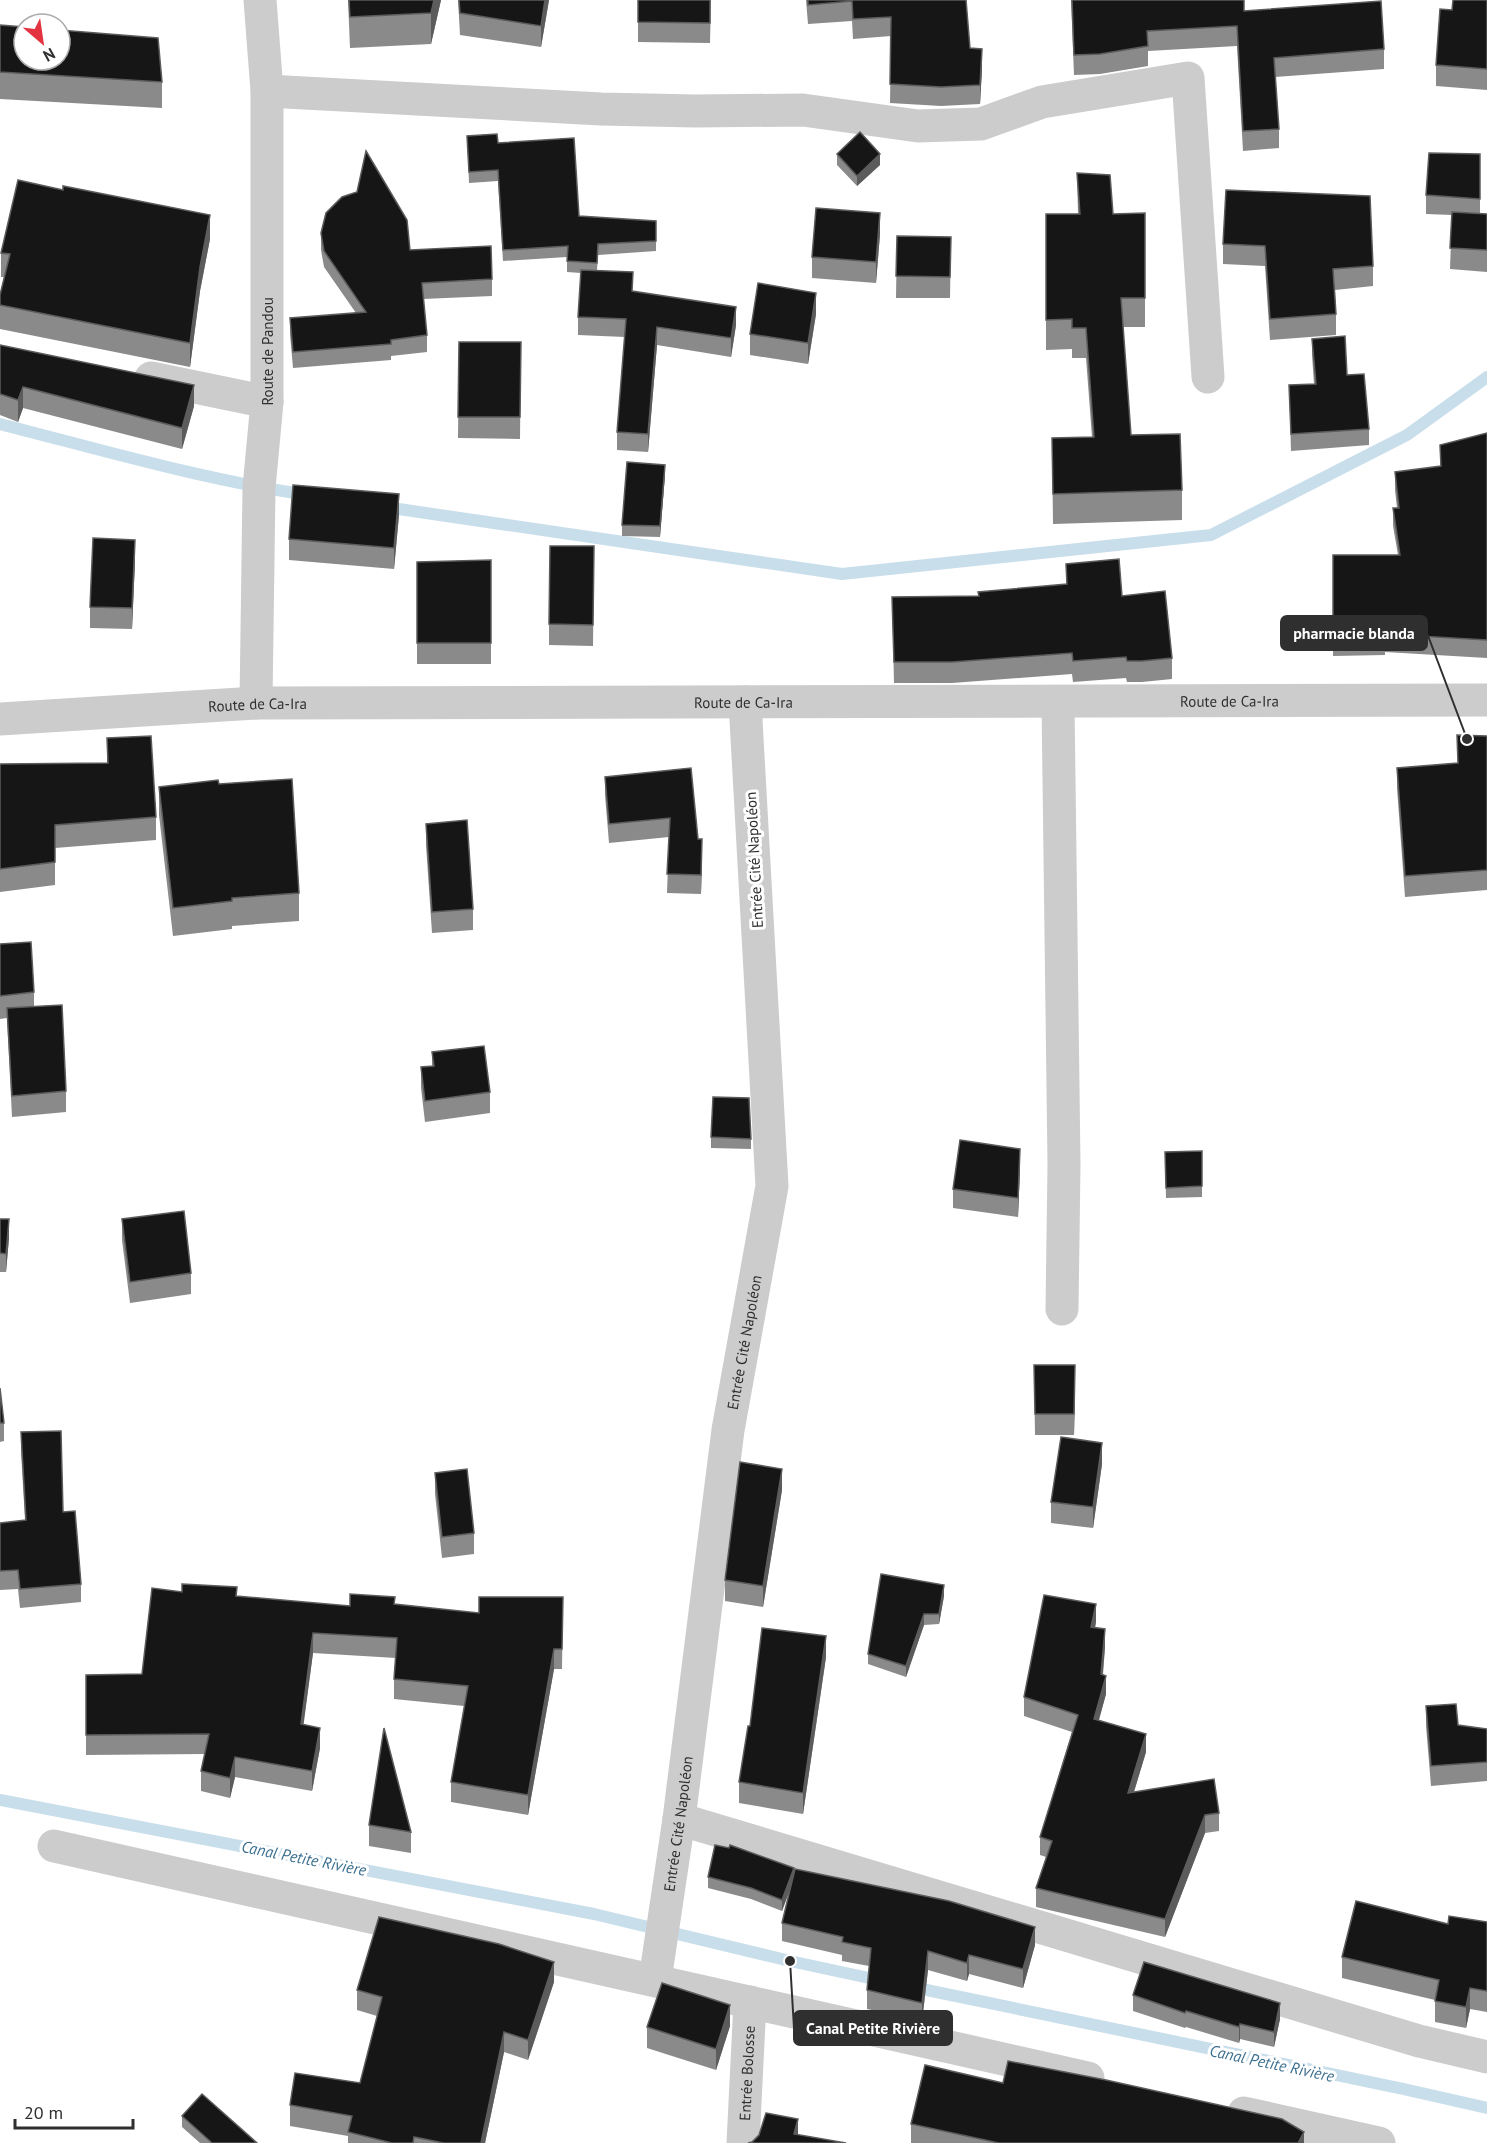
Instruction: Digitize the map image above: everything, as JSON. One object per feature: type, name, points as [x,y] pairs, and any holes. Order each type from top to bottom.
[{"type":"street","name":"Route de Pandou","points":[[256,703],[259,488],[267,402],[267,92],[260,0]]},
{"type":"street","points":[[267,92],[601,109],[803,110],[918,126],[981,124],[1042,102],[1188,78],[1208,377]]},
{"type":"street","points":[[128,373],[267,402]]},
{"type":"street","name":"Route de Ca-Ira","points":[[0,719],[256,703],[1487,700]]},
{"type":"street","name":"Entrée Cité Napoléon","points":[[655,1980],[679,1819],[728,1430],[772,1186],[745,702]]},
{"type":"street","points":[[1058,702],[1064,1166],[1062,1309]]},
{"type":"street","points":[[679,1819],[1419,2041],[1487,2057]]},
{"type":"street","points":[[54,1846],[1114,2083]]},
{"type":"street","name":"Entrée Bolosse","points":[[743,2143],[750,2002]]},
{"type":"street","points":[[1217,2107],[1379,2143]]},
{"type":"building","points":[[349,0],[434,0],[431,13],[350,17]]},
{"type":"building","points":[[459,0],[545,0],[541,26],[460,13]]},
{"type":"building","points":[[638,0],[710,0],[710,23],[638,22]]},
{"type":"building","points":[[808,0],[966,0],[970,48],[982,49],[980,85],[941,87],[890,84],[891,17],[853,19],[852,1],[808,5]]},
{"type":"building","points":[[1072,0],[1244,0],[1244,11],[1381,1],[1384,49],[1274,58],[1279,129],[1243,131],[1237,26],[1147,31],[1148,46],[1100,54],[1074,55]]},
{"type":"building","points":[[1453,0],[1487,0],[1487,69],[1436,65],[1440,9],[1452,10]]},
{"type":"building","points":[[0,25],[12,26],[12,72],[72,72],[72,31],[158,38],[162,82],[0,72]]},
{"type":"building","points":[[860,132],[880,154],[857,176],[837,154]]},
{"type":"building","points":[[497,134],[498,143],[574,138],[579,216],[656,221],[656,241],[598,244],[597,263],[567,261],[568,246],[503,250],[498,170],[469,172],[467,136]]},
{"type":"building","points":[[366,151],[407,220],[410,250],[491,246],[492,279],[422,283],[427,335],[391,340],[391,344],[293,352],[290,318],[366,312],[324,251],[321,233],[326,213],[342,197],[357,192]]},
{"type":"building","points":[[1429,153],[1480,154],[1480,199],[1426,195]]},
{"type":"building","points":[[1077,173],[1110,175],[1113,214],[1145,213],[1145,298],[1121,298],[1131,435],[1180,434],[1182,490],[1053,494],[1052,438],[1094,437],[1086,328],[1072,328],[1072,319],[1046,320],[1046,214],[1080,214]]},
{"type":"building","points":[[18,180],[63,190],[63,186],[210,215],[200,267],[190,343],[0,305],[0,295],[10,254],[1,253]]},
{"type":"building","points":[[1226,190],[1370,196],[1373,266],[1333,269],[1336,314],[1270,319],[1265,246],[1223,244]]},
{"type":"building","points":[[816,208],[880,213],[876,262],[812,257]]},
{"type":"building","points":[[1452,212],[1487,214],[1487,250],[1450,248]]},
{"type":"building","points":[[897,236],[951,237],[950,277],[896,276]]},
{"type":"building","points":[[581,270],[633,272],[632,291],[736,307],[731,338],[657,327],[648,434],[617,432],[626,319],[578,317]]},
{"type":"building","points":[[758,283],[816,293],[808,343],[750,334]]},
{"type":"building","points":[[1345,336],[1347,375],[1364,374],[1369,429],[1291,434],[1289,385],[1316,384],[1312,339]]},
{"type":"building","points":[[459,342],[521,342],[520,417],[458,417]]},
{"type":"building","points":[[0,345],[194,385],[182,428],[23,387],[18,400],[0,394]]},
{"type":"building","points":[[1487,433],[1487,640],[1385,634],[1385,637],[1333,638],[1333,555],[1400,555],[1393,508],[1399,508],[1395,472],[1441,466],[1440,445]]},
{"type":"building","points":[[627,462],[665,465],[660,526],[622,525]]},
{"type":"building","points":[[293,485],[399,494],[394,548],[289,539]]},
{"type":"building","points":[[93,538],[135,540],[132,608],[90,607]]},
{"type":"building","points":[[550,546],[594,546],[593,625],[549,624]]},
{"type":"building","points":[[1119,559],[1122,596],[1165,591],[1172,658],[1127,661],[1126,657],[1073,661],[1072,653],[952,662],[894,662],[892,597],[979,596],[978,592],[1067,584],[1066,564]]},
{"type":"building","points":[[491,560],[491,643],[417,643],[417,562]]},
{"type":"building","points":[[1457,735],[1487,736],[1487,870],[1405,876],[1397,768],[1458,763]]},
{"type":"building","points":[[151,736],[156,817],[55,825],[55,862],[0,869],[0,764],[108,763],[107,738]]},
{"type":"building","points":[[691,768],[698,839],[702,839],[701,875],[667,874],[670,818],[609,824],[605,777]]},
{"type":"building","points":[[292,779],[299,893],[232,898],[232,901],[173,908],[159,787],[218,780],[219,784]]},
{"type":"building","points":[[467,820],[473,909],[432,912],[426,824]]},
{"type":"building","points":[[31,942],[34,992],[0,996],[0,944]]},
{"type":"building","points":[[62,1005],[66,1091],[12,1096],[7,1008]]},
{"type":"building","points":[[484,1046],[490,1092],[425,1101],[421,1067],[434,1066],[432,1052]]},
{"type":"building","points":[[713,1097],[749,1098],[751,1139],[711,1137]]},
{"type":"building","points":[[960,1140],[1020,1149],[1018,1198],[953,1189]]},
{"type":"building","points":[[1202,1151],[1202,1186],[1166,1188],[1165,1152]]},
{"type":"building","points":[[184,1211],[191,1273],[130,1282],[122,1219]]},
{"type":"building","points":[[0,1219],[9,1219],[6,1254],[0,1253]]},
{"type":"building","points":[[1034,1365],[1075,1365],[1074,1414],[1035,1414]]},
{"type":"building","points":[[0,1388],[4,1423],[0,1423]]},
{"type":"building","points":[[61,1431],[63,1512],[75,1511],[81,1584],[20,1589],[18,1570],[0,1571],[0,1523],[26,1520],[21,1432]]},
{"type":"building","points":[[1061,1437],[1102,1443],[1093,1507],[1051,1502]]},
{"type":"building","points":[[740,1462],[782,1469],[763,1586],[725,1580]]},
{"type":"building","points":[[467,1469],[474,1533],[442,1537],[435,1473]]},
{"type":"building","points":[[881,1574],[944,1585],[939,1614],[924,1614],[906,1666],[868,1654]]},
{"type":"building","points":[[182,1584],[237,1587],[236,1596],[350,1606],[350,1594],[395,1597],[394,1604],[479,1613],[479,1597],[563,1597],[562,1649],[554,1649],[528,1795],[451,1782],[468,1686],[394,1679],[397,1638],[313,1633],[301,1724],[320,1728],[312,1771],[235,1757],[230,1778],[201,1771],[209,1734],[86,1735],[86,1675],[142,1674],[152,1588],[182,1592]]},
{"type":"building","points":[[1044,1595],[1096,1604],[1091,1627],[1105,1629],[1101,1674],[1106,1676],[1094,1719],[1146,1734],[1128,1793],[1214,1779],[1219,1813],[1205,1815],[1165,1919],[1036,1888],[1052,1841],[1040,1837],[1078,1715],[1024,1697]]},
{"type":"building","points":[[762,1628],[826,1636],[803,1793],[739,1782],[748,1726],[750,1726]]},
{"type":"building","points":[[1456,1704],[1458,1725],[1487,1729],[1487,1762],[1431,1766],[1426,1706]]},
{"type":"building","points":[[384,1728],[411,1832],[369,1825]]},
{"type":"building","points":[[715,1845],[729,1848],[730,1845],[794,1868],[782,1900],[751,1888],[708,1877]]},
{"type":"building","points":[[795,1869],[949,1901],[1035,1927],[1023,1969],[969,1955],[967,1963],[928,1951],[922,2003],[867,1990],[871,1948],[842,1942],[843,1937],[782,1923]]},
{"type":"building","points":[[1356,1901],[1448,1924],[1449,1916],[1487,1922],[1487,1991],[1470,1988],[1466,2007],[1435,2001],[1439,1980],[1342,1957]]},
{"type":"building","points":[[379,1917],[499,1944],[554,1962],[528,2040],[504,2032],[481,2143],[444,2143],[414,2137],[413,2143],[392,2143],[348,2132],[352,2116],[290,2105],[295,2073],[360,2083],[382,1997],[357,1990]]},
{"type":"building","points":[[1144,1962],[1280,2003],[1274,2032],[1240,2024],[1239,2027],[1186,2011],[1185,2013],[1133,1995]]},
{"type":"building","points":[[662,1983],[730,2005],[716,2049],[647,2027]]},
{"type":"building","points":[[1008,2061],[1282,2119],[1304,2132],[1298,2143],[999,2143],[911,2124],[925,2065],[1003,2083]]},
{"type":"building","points":[[202,2094],[257,2143],[211,2143],[182,2116]]},
{"type":"building","points":[[766,2113],[798,2119],[794,2134],[846,2143],[748,2143],[759,2135]]},
{"type":"waterway","points":[[385,507],[842,574],[1211,535],[1407,435],[1487,377]]},
{"type":"waterway","points":[[0,424],[192,473],[308,495]]},
{"type":"waterway","name":"Canal Petite Rivière","points":[[0,1800],[594,1914],[883,1981]]},
{"type":"waterway","name":"Canal Petite Rivière","points":[[912,1987],[1487,2108]]},
{"type":"place","name":"pharmacie blanda","points":[[1467,739]]},
{"type":"place","name":"Canal Petite Rivière","points":[[790,1961]]}]
